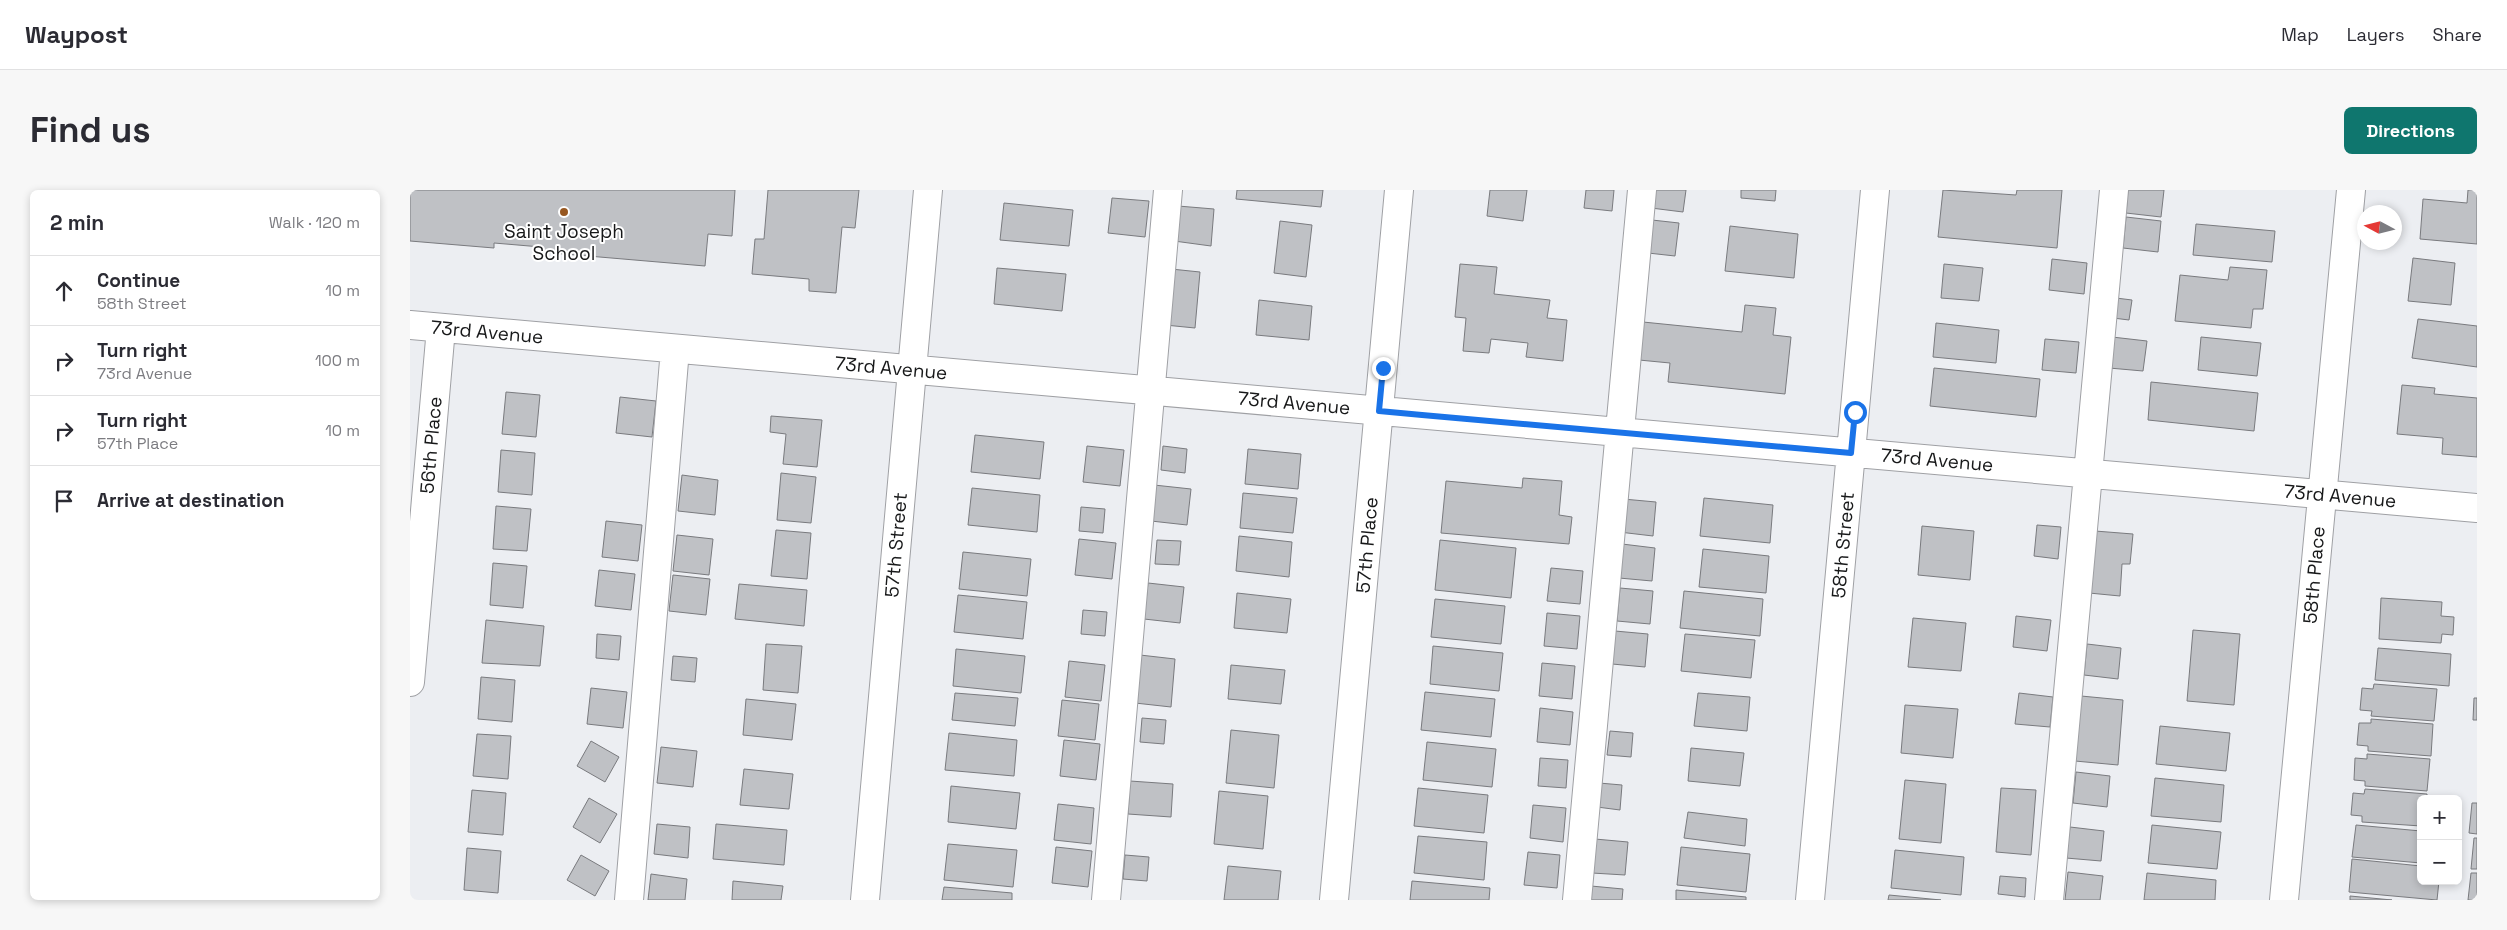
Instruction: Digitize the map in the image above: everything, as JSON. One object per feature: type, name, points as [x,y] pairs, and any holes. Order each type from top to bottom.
[{"type":"street","name":"57th Street","points":[[865,900],[928,190]]},
{"type":"street","points":[[1106,900],[1168,190]]},
{"type":"street","name":"57th Place","points":[[1334,900],[1399,190]]},
{"type":"street","points":[[1577,900],[1642,190]]},
{"type":"street","name":"58th Street","points":[[1810,900],[1876,190]]},
{"type":"street","points":[[2049,900],[2114,190]]},
{"type":"street","name":"58th Place","points":[[2284,900],[2351,190]]},
{"type":"street","name":"73rd Avenue","points":[[410,325],[2477,508]]},
{"type":"street","name":"56th Place","points":[[410,682],[441,328]]},
{"type":"street","points":[[629,900],[675,349]]},
{"type":"building","points":[[410,190],[735,190],[732,236],[708,234],[705,266],[541,252],[541,247],[494,243],[494,248],[410,241]]},
{"type":"building","points":[[768,190],[859,190],[855,228],[842,227],[836,293],[809,291],[809,279],[752,274],[755,239],[764,239]]},
{"type":"building","points":[[1237,190],[1323,190],[1321,207],[1236,199]]},
{"type":"building","points":[[1490,190],[1527,190],[1523,221],[1487,216]]},
{"type":"building","points":[[1586,190],[1614,190],[1612,211],[1584,208]]},
{"type":"building","points":[[1653,190],[1686,190],[1683,212],[1651,208]]},
{"type":"building","points":[[1741,190],[1776,190],[1775,201],[1741,198]]},
{"type":"building","points":[[1943,190],[2016,195],[2017,190],[2062,190],[2057,248],[1938,237]]},
{"type":"building","points":[[2128,190],[2164,190],[2161,217],[2126,213]]},
{"type":"building","points":[[2468,190],[2477,190],[2477,244],[2420,239],[2423,199],[2467,203]]},
{"type":"building","points":[[1112,198],[1149,201],[1145,237],[1108,233]]},
{"type":"building","points":[[1004,203],[1073,210],[1069,246],[1000,240]]},
{"type":"building","points":[[1178,206],[1214,209],[1211,246],[1174,241]]},
{"type":"building","points":[[2126,217],[2161,221],[2158,252],[2123,248]]},
{"type":"building","points":[[1652,220],[1679,223],[1675,256],[1648,253]]},
{"type":"building","points":[[1280,221],[1312,225],[1306,277],[1274,273]]},
{"type":"building","points":[[2196,224],[2275,231],[2272,262],[2193,255]]},
{"type":"building","points":[[1730,226],[1798,234],[1794,278],[1725,271]]},
{"type":"building","points":[[2413,258],[2455,263],[2451,305],[2408,301]]},
{"type":"building","points":[[2052,259],[2087,263],[2084,294],[2049,290]]},
{"type":"building","points":[[1460,264],[1497,267],[1494,294],[1550,300],[1547,318],[1567,320],[1563,361],[1526,357],[1528,343],[1491,339],[1489,353],[1463,351],[1466,318],[1455,317]]},
{"type":"building","points":[[1944,264],[1983,268],[1979,301],[1941,298]]},
{"type":"building","points":[[2230,267],[2267,270],[2263,309],[2253,309],[2251,328],[2175,321],[2180,275],[2228,280]]},
{"type":"building","points":[[997,268],[1066,274],[1062,311],[994,304]]},
{"type":"building","points":[[1171,269],[1200,272],[1195,328],[1165,325]]},
{"type":"building","points":[[2116,298],[2132,300],[2129,320],[2113,318]]},
{"type":"building","points":[[1259,300],[1312,306],[1309,340],[1256,335]]},
{"type":"building","points":[[1745,305],[1776,308],[1773,335],[1791,337],[1785,394],[1668,382],[1670,363],[1639,360],[1643,322],[1742,332]]},
{"type":"building","points":[[2418,319],[2477,326],[2477,367],[2412,358]]},
{"type":"building","points":[[1936,323],[1999,330],[1996,363],[1933,357]]},
{"type":"building","points":[[2112,337],[2147,341],[2143,371],[2109,368]]},
{"type":"building","points":[[2201,337],[2261,343],[2257,376],[2198,370]]},
{"type":"building","points":[[2045,339],[2079,342],[2076,373],[2042,370]]},
{"type":"building","points":[[1934,368],[2040,379],[2036,417],[1930,406]]},
{"type":"building","points":[[2151,382],[2258,393],[2254,431],[2148,420]]},
{"type":"building","points":[[2402,385],[2435,388],[2434,394],[2477,398],[2477,457],[2442,454],[2443,438],[2397,434]]},
{"type":"building","points":[[506,392],[540,395],[536,437],[502,434]]},
{"type":"building","points":[[620,397],[656,401],[652,437],[616,433]]},
{"type":"building","points":[[771,416],[822,420],[817,467],[783,464],[786,434],[770,432]]},
{"type":"building","points":[[975,435],[1044,442],[1040,479],[971,472]]},
{"type":"building","points":[[1087,446],[1124,450],[1120,486],[1083,482]]},
{"type":"building","points":[[1163,446],[1187,449],[1185,473],[1161,470]]},
{"type":"building","points":[[1248,449],[1301,454],[1298,489],[1245,484]]},
{"type":"building","points":[[501,450],[535,453],[532,495],[498,492]]},
{"type":"building","points":[[781,473],[816,477],[811,523],[777,520]]},
{"type":"building","points":[[682,475],[718,480],[715,515],[678,511]]},
{"type":"building","points":[[1523,478],[1562,481],[1559,515],[1572,517],[1569,544],[1441,533],[1446,481],[1522,488]]},
{"type":"building","points":[[1154,485],[1191,489],[1187,525],[1151,521]]},
{"type":"building","points":[[972,488],[1040,495],[1037,532],[968,525]]},
{"type":"building","points":[[1243,493],[1297,498],[1293,533],[1240,528]]},
{"type":"building","points":[[1704,498],[1773,505],[1770,543],[1700,536]]},
{"type":"building","points":[[1623,499],[1656,502],[1653,536],[1619,532]]},
{"type":"building","points":[[496,506],[531,509],[527,551],[493,549]]},
{"type":"building","points":[[1081,507],[1105,509],[1103,533],[1079,531]]},
{"type":"building","points":[[606,521],[642,525],[638,561],[602,557]]},
{"type":"building","points":[[2037,525],[2061,527],[2058,559],[2034,556]]},
{"type":"building","points":[[1922,526],[1974,531],[1970,580],[1918,575]]},
{"type":"building","points":[[776,530],[811,533],[807,579],[771,576]]},
{"type":"building","points":[[2095,531],[2133,534],[2130,564],[2122,564],[2120,596],[2089,593]]},
{"type":"building","points":[[677,535],[713,539],[709,575],[673,571]]},
{"type":"building","points":[[1239,536],[1292,542],[1289,577],[1236,571]]},
{"type":"building","points":[[1079,539],[1116,543],[1112,579],[1075,575]]},
{"type":"building","points":[[1157,540],[1181,541],[1179,565],[1155,564]]},
{"type":"building","points":[[1440,540],[1516,548],[1511,598],[1435,590]]},
{"type":"building","points":[[1622,544],[1655,548],[1652,581],[1619,578]]},
{"type":"building","points":[[1703,549],[1769,556],[1766,593],[1699,587]]},
{"type":"building","points":[[963,552],[1031,559],[1027,596],[959,589]]},
{"type":"building","points":[[493,563],[527,566],[523,608],[490,605]]},
{"type":"building","points":[[1551,568],[1583,571],[1580,604],[1547,601]]},
{"type":"building","points":[[599,570],[635,574],[631,610],[595,606]]},
{"type":"building","points":[[673,575],[710,579],[706,615],[669,611]]},
{"type":"building","points":[[1148,583],[1184,587],[1180,623],[1144,619]]},
{"type":"building","points":[[739,584],[807,590],[804,626],[735,619]]},
{"type":"building","points":[[1620,588],[1653,591],[1650,624],[1617,621]]},
{"type":"building","points":[[1684,591],[1763,599],[1760,636],[1680,628]]},
{"type":"building","points":[[1237,593],[1291,599],[1287,633],[1234,628]]},
{"type":"building","points":[[958,595],[1027,602],[1023,639],[954,632]]},
{"type":"building","points":[[2381,598],[2442,602],[2441,616],[2454,617],[2453,635],[2442,634],[2441,643],[2379,639]]},
{"type":"building","points":[[1435,599],[1505,606],[1501,644],[1431,637]]},
{"type":"building","points":[[1083,610],[1107,612],[1105,636],[1081,634]]},
{"type":"building","points":[[1547,613],[1580,616],[1577,649],[1544,646]]},
{"type":"building","points":[[2016,616],[2051,620],[2047,651],[2013,647]]},
{"type":"building","points":[[1913,618],[1966,623],[1961,671],[1908,667]]},
{"type":"building","points":[[486,620],[544,626],[540,666],[482,663]]},
{"type":"building","points":[[2193,630],[2240,634],[2234,705],[2187,701]]},
{"type":"building","points":[[1615,631],[1648,634],[1645,667],[1612,664]]},
{"type":"building","points":[[597,634],[621,636],[619,660],[596,658]]},
{"type":"building","points":[[1685,634],[1755,640],[1751,678],[1681,671]]},
{"type":"building","points":[[766,644],[802,646],[798,693],[763,690]]},
{"type":"building","points":[[2087,644],[2121,648],[2118,679],[2084,675]]},
{"type":"building","points":[[1433,646],[1503,653],[1499,691],[1430,684]]},
{"type":"building","points":[[2378,648],[2451,654],[2449,686],[2375,680]]},
{"type":"building","points":[[956,649],[1025,656],[1021,693],[953,686]]},
{"type":"building","points":[[1140,655],[1175,659],[1171,707],[1135,703]]},
{"type":"building","points":[[673,656],[697,658],[695,682],[671,680]]},
{"type":"building","points":[[1069,661],[1105,665],[1101,701],[1065,697]]},
{"type":"building","points":[[1542,663],[1575,666],[1572,699],[1539,696]]},
{"type":"building","points":[[1231,665],[1285,670],[1281,704],[1228,699]]},
{"type":"building","points":[[481,677],[515,680],[512,722],[478,719]]},
{"type":"building","points":[[2374,684],[2437,689],[2434,721],[2371,716],[2372,711],[2360,710],[2362,688],[2373,689]]},
{"type":"building","points":[[591,688],[627,692],[623,728],[587,724]]},
{"type":"building","points":[[1425,692],[1495,699],[1491,737],[1421,730]]},
{"type":"building","points":[[955,693],[1018,698],[1015,726],[952,720]]},
{"type":"building","points":[[1698,693],[1750,697],[1747,731],[1694,726]]},
{"type":"building","points":[[2019,693],[2053,697],[2050,727],[2015,724]]},
{"type":"building","points":[[2081,696],[2123,700],[2118,765],[2075,761]]},
{"type":"building","points":[[2474,698],[2477,698],[2477,720],[2473,720]]},
{"type":"building","points":[[746,699],[796,704],[792,740],[743,735]]},
{"type":"building","points":[[1062,700],[1099,704],[1095,740],[1058,736]]},
{"type":"building","points":[[1905,705],[1958,709],[1953,758],[1901,753]]},
{"type":"building","points":[[1540,708],[1573,712],[1570,745],[1537,742]]},
{"type":"building","points":[[1142,718],[1166,720],[1164,744],[1140,742]]},
{"type":"building","points":[[2371,719],[2433,724],[2431,756],[2368,751],[2368,746],[2357,745],[2359,723],[2371,723]]},
{"type":"building","points":[[2160,726],[2230,733],[2226,771],[2156,764]]},
{"type":"building","points":[[1231,730],[1279,735],[1274,788],[1226,783]]},
{"type":"building","points":[[1610,731],[1633,733],[1631,757],[1607,755]]},
{"type":"building","points":[[949,733],[1017,740],[1014,776],[945,770]]},
{"type":"building","points":[[477,734],[511,736],[508,779],[473,776]]},
{"type":"building","points":[[1064,740],[1100,744],[1096,780],[1060,776]]},
{"type":"building","points":[[591,741],[619,757],[605,782],[577,766]]},
{"type":"building","points":[[1427,742],[1496,749],[1492,787],[1423,780]]},
{"type":"building","points":[[661,747],[697,751],[693,787],[657,783]]},
{"type":"building","points":[[1691,748],[1744,753],[1740,786],[1688,781]]},
{"type":"building","points":[[2367,754],[2430,759],[2427,791],[2365,786],[2365,781],[2354,780],[2355,758],[2367,759]]},
{"type":"building","points":[[1540,758],[1568,760],[1566,788],[1538,786]]},
{"type":"building","points":[[744,769],[793,774],[789,809],[740,805]]},
{"type":"building","points":[[2076,772],[2110,776],[2107,807],[2073,803]]},
{"type":"building","points":[[2155,778],[2224,785],[2221,822],[2151,816]]},
{"type":"building","points":[[1905,780],[1946,784],[1941,843],[1899,839]]},
{"type":"building","points":[[1130,781],[1173,784],[1171,817],[1128,814]]},
{"type":"building","points":[[1599,783],[1622,785],[1620,810],[1597,807]]},
{"type":"building","points":[[951,786],[1020,793],[1016,829],[948,822]]},
{"type":"building","points":[[1418,788],[1488,795],[1484,833],[1414,826]]},
{"type":"building","points":[[2001,788],[2036,790],[2031,855],[1996,852]]},
{"type":"building","points":[[2365,789],[2427,795],[2417,795],[2417,826],[2362,822],[2362,816],[2351,815],[2353,793],[2364,794]]},
{"type":"building","points":[[472,790],[506,793],[503,835],[468,832]]},
{"type":"building","points":[[1219,791],[1268,796],[1263,849],[1214,844]]},
{"type":"building","points":[[589,798],[617,814],[600,843],[573,827]]},
{"type":"building","points":[[2472,803],[2477,803],[2477,834],[2469,833]]},
{"type":"building","points":[[1058,804],[1094,808],[1091,844],[1054,840]]},
{"type":"building","points":[[1533,805],[1566,808],[1563,842],[1530,838]]},
{"type":"building","points":[[1688,812],[1747,819],[1745,846],[1684,838]]},
{"type":"building","points":[[657,824],[690,827],[688,858],[654,854]]},
{"type":"building","points":[[716,824],[787,830],[784,865],[713,859]]},
{"type":"building","points":[[2152,825],[2221,832],[2217,869],[2148,863]]},
{"type":"building","points":[[2356,825],[2417,831],[2417,863],[2352,857]]},
{"type":"building","points":[[2070,827],[2104,831],[2101,861],[2066,858]]},
{"type":"building","points":[[1418,836],[1487,842],[1484,880],[1414,873]]},
{"type":"building","points":[[2474,838],[2477,838],[2477,869],[2471,869]]},
{"type":"building","points":[[1595,839],[1628,842],[1625,875],[1592,873]]},
{"type":"building","points":[[948,844],[1017,850],[1013,887],[944,880]]},
{"type":"building","points":[[1056,847],[1092,851],[1088,887],[1052,883]]},
{"type":"building","points":[[1681,847],[1750,854],[1746,892],[1677,885]]},
{"type":"building","points":[[467,848],[501,851],[498,893],[464,890]]},
{"type":"building","points":[[1895,850],[1964,857],[1961,895],[1891,888]]},
{"type":"building","points":[[1528,852],[1560,855],[1557,888],[1524,885]]},
{"type":"building","points":[[581,855],[609,871],[595,896],[567,880]]},
{"type":"building","points":[[1125,855],[1149,857],[1147,881],[1123,879]]},
{"type":"building","points":[[2352,859],[2417,866],[2417,885],[2439,885],[2437,900],[2349,892]]},
{"type":"building","points":[[1228,866],[1281,871],[1278,900],[1224,900]]},
{"type":"building","points":[[2068,872],[2103,876],[2100,900],[2065,900]]},
{"type":"building","points":[[2147,873],[2216,880],[2215,900],[2144,900]]},
{"type":"building","points":[[2471,873],[2477,873],[2477,900],[2468,900]]},
{"type":"building","points":[[651,874],[687,879],[685,900],[648,900]]},
{"type":"building","points":[[2000,876],[2026,878],[2025,897],[1998,894]]},
{"type":"building","points":[[733,881],[783,886],[781,900],[732,900]]},
{"type":"building","points":[[1412,881],[1490,888],[1489,900],[1410,900]]},
{"type":"building","points":[[1591,886],[1623,889],[1622,900],[1589,900]]},
{"type":"building","points":[[944,887],[1012,893],[1012,900],[942,900]]},
{"type":"building","points":[[1676,890],[1746,897],[1746,900],[1676,900]]},
{"type":"building","points":[[1889,895],[1941,900],[1888,900]]},
{"type":"building","points":[[2350,896],[2392,900],[2350,900]]},
{"type":"place","name":"Saint Joseph School","points":[[564,212]]},
{"type":"route","points":[[1383,368],[1379,411],[1851,453],[1855,412]]}]
